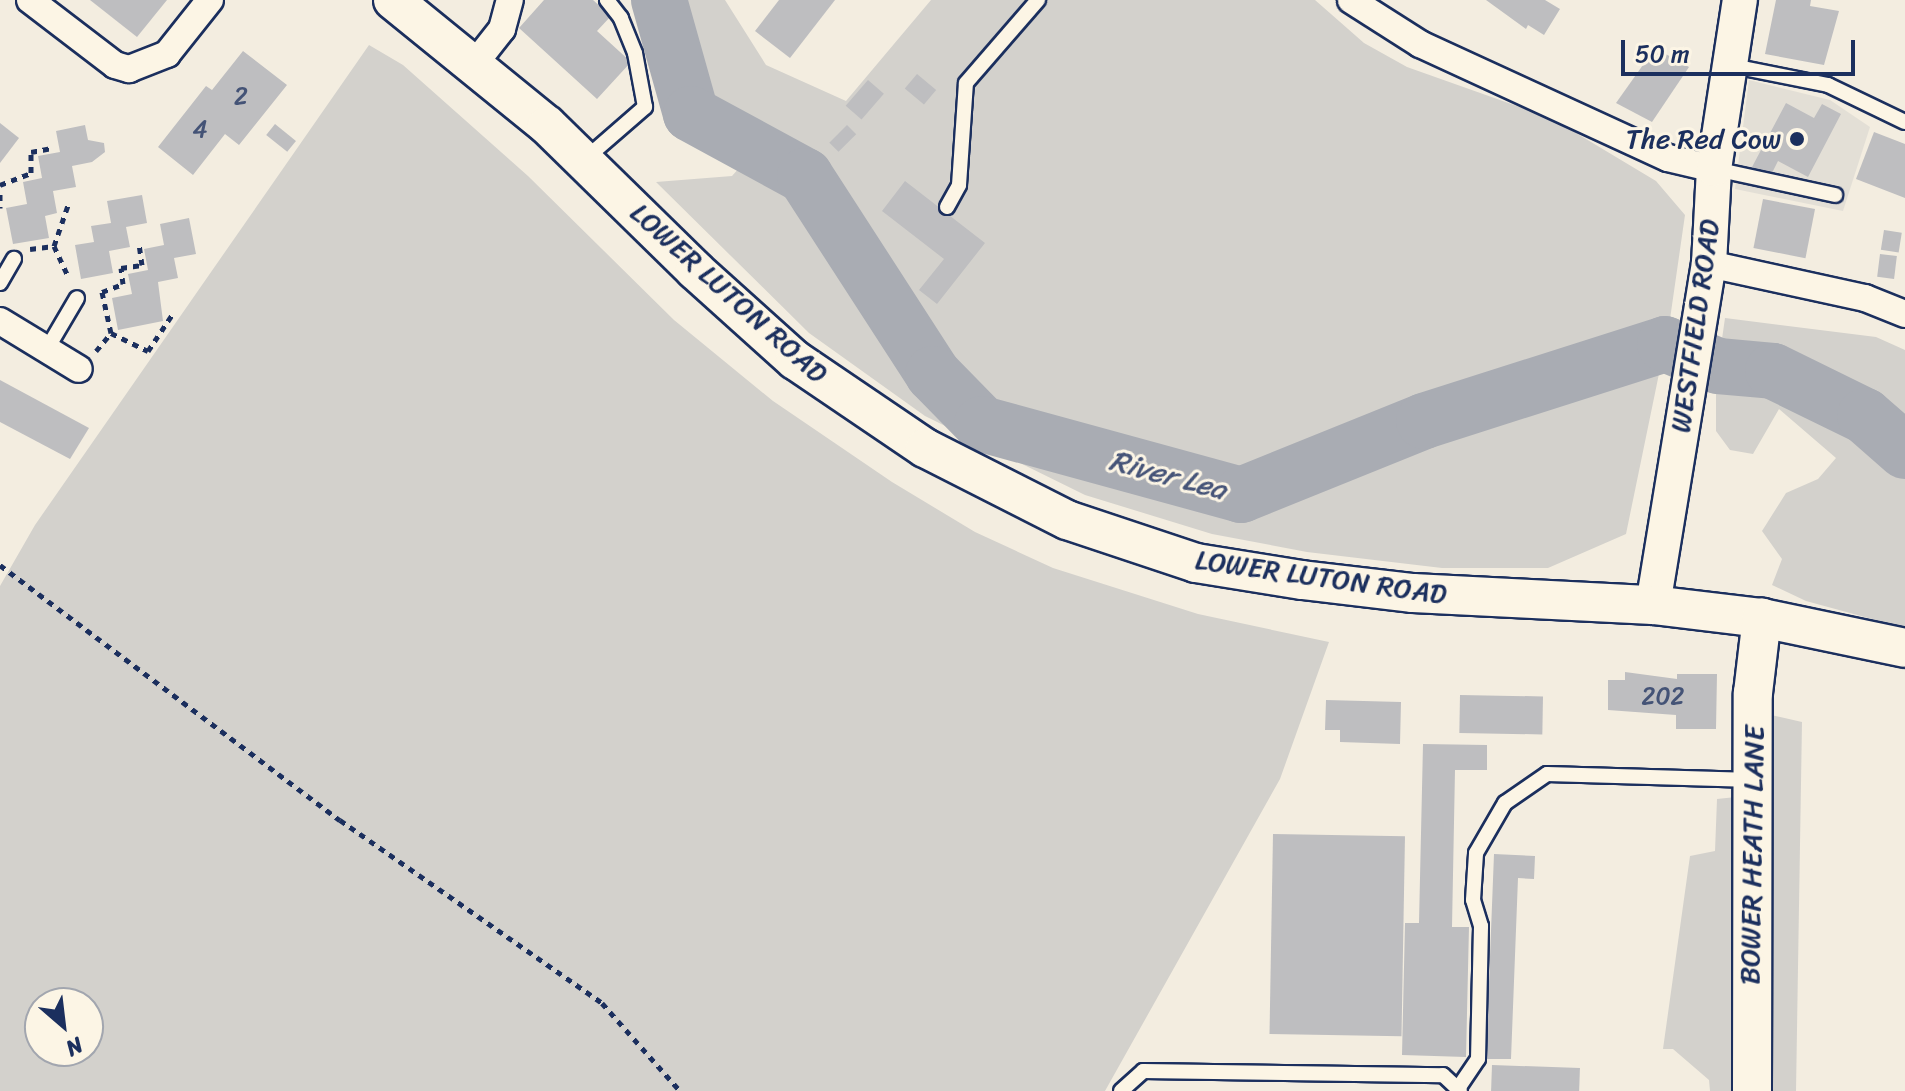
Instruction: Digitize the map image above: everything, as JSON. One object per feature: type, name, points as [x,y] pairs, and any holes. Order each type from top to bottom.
[{"type":"main road","name":"LOWER LUTON ROAD","points":[[393,0],[476,62],[795,360],[925,448],[1067,520],[1196,563],[1302,580],[1413,593],[1653,605],[1762,618],[1905,648]]},
{"type":"main road","name":"BOWER HEATH LANE","points":[[1752,1091],[1753,693],[1762,618]]},
{"type":"street","points":[[30,0],[115,65],[129,69],[167,54],[210,0]]},
{"type":"street","points":[[476,62],[502,29],[510,0]]},
{"type":"street","points":[[1351,0],[1420,44],[1668,158],[1714,169]]},
{"type":"street","name":"WESTFIELD ROAD","points":[[1653,605],[1709,264],[1714,169],[1733,66],[1740,0]]},
{"type":"street","points":[[1709,264],[1865,298],[1905,314]]},
{"type":"street","points":[[0,321],[79,369]]},
{"type":"lane","points":[[584,161],[645,107],[635,53],[621,18],[607,0]]},
{"type":"lane","points":[[947,207],[959,185],[966,83],[1038,0]]},
{"type":"lane","points":[[1733,66],[1828,85],[1905,122]]},
{"type":"lane","points":[[1714,169],[1835,195]]},
{"type":"lane","points":[[0,283],[18,255]]},
{"type":"lane","points":[[47,349],[77,298]]},
{"type":"lane","points":[[1121,1091],[1143,1071],[1443,1075],[1459,1089],[1478,1059],[1481,926],[1473,900],[1476,853],[1505,803],[1547,774],[1753,780]]},
{"type":"path","points":[[0,185],[31,173],[31,152],[51,148]]},
{"type":"path","points":[[0,194],[0,208]]},
{"type":"path","points":[[18,255],[54,246],[68,205]]},
{"type":"path","points":[[111,333],[102,292],[123,284],[121,268],[142,265],[139,244]]},
{"type":"path","points":[[111,333],[148,351],[172,315]]},
{"type":"path","points":[[79,369],[111,333]]},
{"type":"path","points":[[0,565],[340,820],[602,1003],[680,1091]]},
{"type":"shaded area","points":[[672,0],[725,0],[766,65],[846,101],[931,0],[1315,0],[1364,43],[1407,67],[1551,118],[1656,181],[1685,215],[1669,326],[1435,417],[1599,370],[1661,364],[1626,534],[1548,568],[1442,568],[1307,552],[1212,534],[1085,495],[925,416],[809,333],[656,182],[732,176],[756,149],[805,176],[933,374],[982,424],[1056,446],[959,372],[804,157],[738,130],[703,106],[689,73],[688,31]]},
{"type":"shaded area","points":[[369,45],[403,65],[528,176],[674,320],[773,401],[892,482],[975,532],[1053,568],[1198,614],[1329,642],[1280,779],[1105,1091],[0,1091],[0,586],[35,525]]},
{"type":"shaded area","points":[[1749,80],[1830,100],[1870,127],[1843,211],[1735,189]]},
{"type":"shaded area","points":[[1725,318],[1876,337],[1905,350],[1905,439],[1870,409],[1779,360],[1720,353]]},
{"type":"shaded area","points":[[1716,377],[1773,380],[1855,426],[1905,466],[1905,628],[1806,601],[1772,585],[1782,559],[1762,531],[1786,493],[1818,479],[1836,458],[1779,409],[1753,454],[1730,450],[1716,431]]},
{"type":"shaded area","points":[[1771,715],[1802,722],[1796,1091],[1772,1091]]},
{"type":"shaded area","points":[[1736,797],[1735,1091],[1710,1091],[1709,1080],[1673,1049],[1663,1049],[1690,856],[1715,851],[1717,799]]},
{"type":"building","points":[[90,0],[167,0],[137,37]]},
{"type":"building","points":[[544,0],[593,0],[611,16],[597,31],[631,62],[597,99],[519,28]]},
{"type":"building","points":[[779,0],[835,0],[790,58],[755,31]]},
{"type":"building","points":[[1486,0],[1545,0],[1560,9],[1544,35],[1528,25],[1526,29]]},
{"type":"building","points":[[1776,0],[1811,0],[1810,6],[1839,11],[1824,65],[1765,54]]},
{"type":"building","points":[[1655,48],[1689,67],[1652,122],[1616,103]]},
{"type":"building","points":[[243,51],[287,85],[239,145],[225,134],[193,175],[158,147],[206,86],[212,90]]},
{"type":"building","points":[[917,74],[936,90],[924,105],[905,89]]},
{"type":"building","points":[[868,80],[884,94],[862,119],[846,106]]},
{"type":"building","name":"The Red Cow","points":[[1786,103],[1814,118],[1822,104],[1841,114],[1808,177],[1778,161],[1770,177],[1752,167]]},
{"type":"building","points":[[0,123],[19,138],[0,163]]},
{"type":"building","points":[[275,124],[296,141],[287,152],[266,135]]},
{"type":"building","points":[[85,125],[88,140],[104,143],[105,152],[92,162],[72,166],[76,187],[53,191],[57,213],[45,216],[49,238],[13,244],[6,208],[27,204],[23,182],[42,178],[38,156],[60,152],[56,131]]},
{"type":"building","points":[[847,125],[856,134],[839,152],[829,143]]},
{"type":"building","points":[[1874,132],[1905,144],[1905,198],[1856,179]]},
{"type":"building","points":[[905,181],[985,243],[937,304],[919,290],[944,259],[882,211]]},
{"type":"building","points":[[142,195],[147,223],[126,227],[130,247],[109,251],[113,273],[81,279],[75,245],[94,242],[91,226],[111,223],[107,201]]},
{"type":"building","points":[[1763,199],[1815,209],[1805,258],[1753,248]]},
{"type":"building","points":[[189,218],[196,254],[174,258],[178,278],[158,282],[163,321],[118,330],[112,298],[132,294],[128,274],[148,270],[144,249],[164,245],[160,224]]},
{"type":"building","points":[[1884,230],[1902,233],[1899,253],[1881,250]]},
{"type":"building","points":[[1880,254],[1897,256],[1894,279],[1877,277]]},
{"type":"building","points":[[0,380],[89,428],[70,459],[0,422]]},
{"type":"building","points":[[1625,672],[1677,679],[1677,674],[1717,674],[1716,729],[1676,729],[1676,715],[1608,710],[1608,680],[1625,680]]},
{"type":"building","points":[[1460,695],[1543,696],[1542,734],[1459,733]]},
{"type":"building","points":[[1326,700],[1401,702],[1400,744],[1340,742],[1340,730],[1325,730]]},
{"type":"building","points":[[1423,744],[1487,745],[1487,770],[1455,770],[1452,927],[1469,927],[1466,1057],[1402,1055],[1405,923],[1419,923]]},
{"type":"building","points":[[1273,834],[1405,836],[1401,1036],[1270,1034]]},
{"type":"building","points":[[1494,854],[1535,856],[1534,879],[1518,878],[1511,1059],[1486,1059]]},
{"type":"building","points":[[1492,1065],[1580,1068],[1579,1091],[1491,1091]]},
{"type":"waterway","name":"River Lea","points":[[659,0],[691,114],[805,176],[933,374],[982,424],[1241,495],[1424,421],[1665,344],[1718,366],[1773,371],[1865,416],[1905,451]]},
{"type":"place","name":"The Red Cow","points":[[1797,139]]}]
